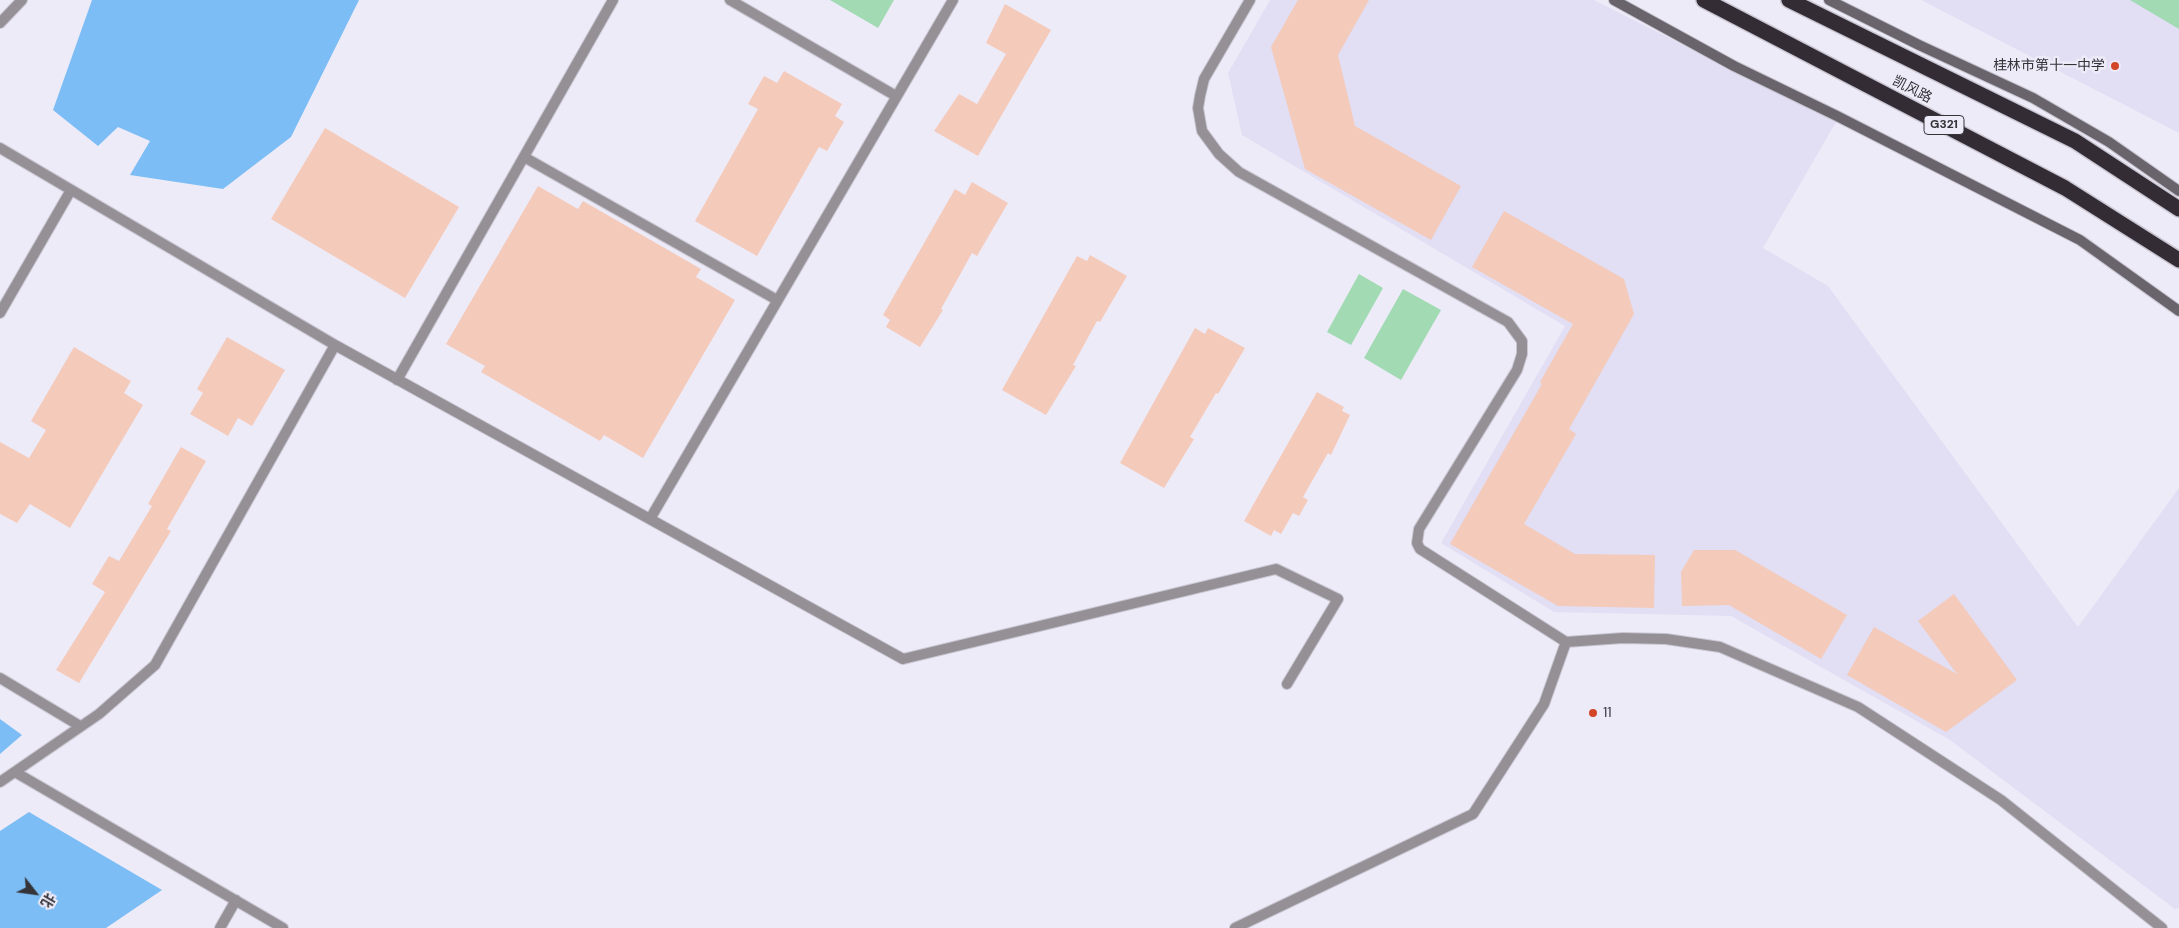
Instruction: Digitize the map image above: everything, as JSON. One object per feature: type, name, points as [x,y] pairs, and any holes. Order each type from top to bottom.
[{"type":"highway","name":"凯风路","points":[[1704,0],[2064,188],[2179,260]]},
{"type":"highway","name":"凯风路","points":[[1789,0],[2076,141],[2179,209]]},
{"type":"street","points":[[0,23],[22,0]]},
{"type":"street","points":[[397,380],[613,0]]},
{"type":"street","points":[[730,0],[896,96]]},
{"type":"street","points":[[650,519],[953,0]]},
{"type":"street","points":[[1250,0],[1204,78],[1198,108],[1202,130],[1219,154],[1239,172],[1508,322],[1520,336],[1523,348],[1517,370],[1419,529],[1417,542],[1423,550],[1566,642],[1623,638],[1666,639],[1720,647],[1858,707],[2001,800],[2162,928]]},
{"type":"street","points":[[1614,0],[1734,66],[2002,199],[2080,240],[2179,311]]},
{"type":"street","points":[[1829,0],[2032,98],[2109,142],[2179,191]]},
{"type":"street","points":[[0,148],[335,345],[903,659],[1276,569],[1338,599],[1287,684]]},
{"type":"street","points":[[524,157],[777,300]]},
{"type":"street","points":[[0,312],[71,190]]},
{"type":"street","points":[[0,782],[99,714],[155,665],[335,345]]},
{"type":"street","points":[[1235,928],[1473,814],[1544,704],[1566,642]]},
{"type":"street","points":[[0,678],[80,726]]},
{"type":"street","points":[[15,772],[283,928]]},
{"type":"street","points":[[220,928],[236,900]]},
{"type":"shaded area","points":[[1270,0],[1594,0],[1836,122],[1763,248],[1828,286],[2078,627],[2179,488],[2179,908],[2175,909],[1950,740],[1731,616],[1554,612],[1441,543],[1565,326],[1242,135],[1228,73]]},
{"type":"shaded area","name":"桂林市第十一中学","points":[[1921,0],[2179,0],[2179,133]]},
{"type":"green space","points":[[830,0],[894,0],[878,28]]},
{"type":"green space","points":[[2130,0],[2179,0],[2179,29]]},
{"type":"green space","points":[[1359,274],[1383,288],[1351,345],[1327,332]]},
{"type":"green space","points":[[1403,289],[1441,310],[1401,380],[1364,358]]},
{"type":"water","points":[[92,0],[359,0],[291,137],[223,189],[130,175],[150,141],[118,127],[98,146],[53,110]]},
{"type":"water","points":[[0,719],[22,735],[0,754]]},
{"type":"water","points":[[29,812],[162,890],[106,928],[0,928],[0,831]]},
{"type":"building","points":[[1298,0],[1369,0],[1338,55],[1355,126],[1461,186],[1431,240],[1305,169],[1271,47]]},
{"type":"building","points":[[1005,4],[1051,30],[978,156],[934,131],[959,94],[977,104],[1006,54],[986,43]]},
{"type":"building","points":[[784,71],[842,104],[835,116],[844,122],[827,151],[819,147],[757,256],[695,221],[758,109],[748,104],[764,76],[777,83]]},
{"type":"building","points":[[325,128],[459,207],[405,298],[271,219]]},
{"type":"building","points":[[972,182],[1008,203],[977,256],[972,253],[941,309],[943,310],[920,347],[886,327],[890,320],[883,315],[955,189],[965,195]]},
{"type":"building","points":[[538,186],[578,209],[583,201],[701,269],[696,277],[735,300],[643,458],[604,435],[600,441],[481,372],[485,366],[446,344]]},
{"type":"building","points":[[1504,211],[1624,279],[1634,314],[1569,429],[1576,434],[1524,524],[1575,554],[1655,555],[1654,608],[1558,606],[1450,544],[1542,384],[1540,382],[1573,324],[1472,267]]},
{"type":"building","points":[[1090,255],[1127,276],[1100,322],[1097,321],[1073,365],[1076,366],[1046,415],[1002,390],[1077,256],[1087,261]]},
{"type":"building","points":[[1195,328],[1205,334],[1208,328],[1245,348],[1190,437],[1194,439],[1164,488],[1120,463]]},
{"type":"building","points":[[227,337],[285,370],[252,426],[238,418],[228,436],[190,414],[203,393],[197,389]]},
{"type":"building","points":[[74,347],[131,381],[124,393],[143,405],[70,528],[30,504],[17,523],[0,514],[0,442],[29,458],[46,430],[31,421]]},
{"type":"building","points":[[1317,392],[1344,407],[1342,411],[1350,415],[1331,455],[1328,453],[1303,497],[1308,500],[1299,516],[1293,513],[1281,534],[1274,530],[1271,536],[1244,521]]},
{"type":"building","points":[[181,447],[206,461],[167,529],[171,531],[79,683],[56,670],[105,592],[92,584],[109,556],[119,561],[152,506],[148,504]]},
{"type":"building","points":[[1694,550],[1735,550],[1847,615],[1821,659],[1729,605],[1682,606],[1681,572]]},
{"type":"building","points":[[1954,594],[2017,680],[1946,732],[1847,675],[1874,627],[1957,674],[1918,621]]},
{"type":"place","name":"桂林市第十一中学","points":[[2115,66]]},
{"type":"place","name":"11","points":[[1593,713]]}]
